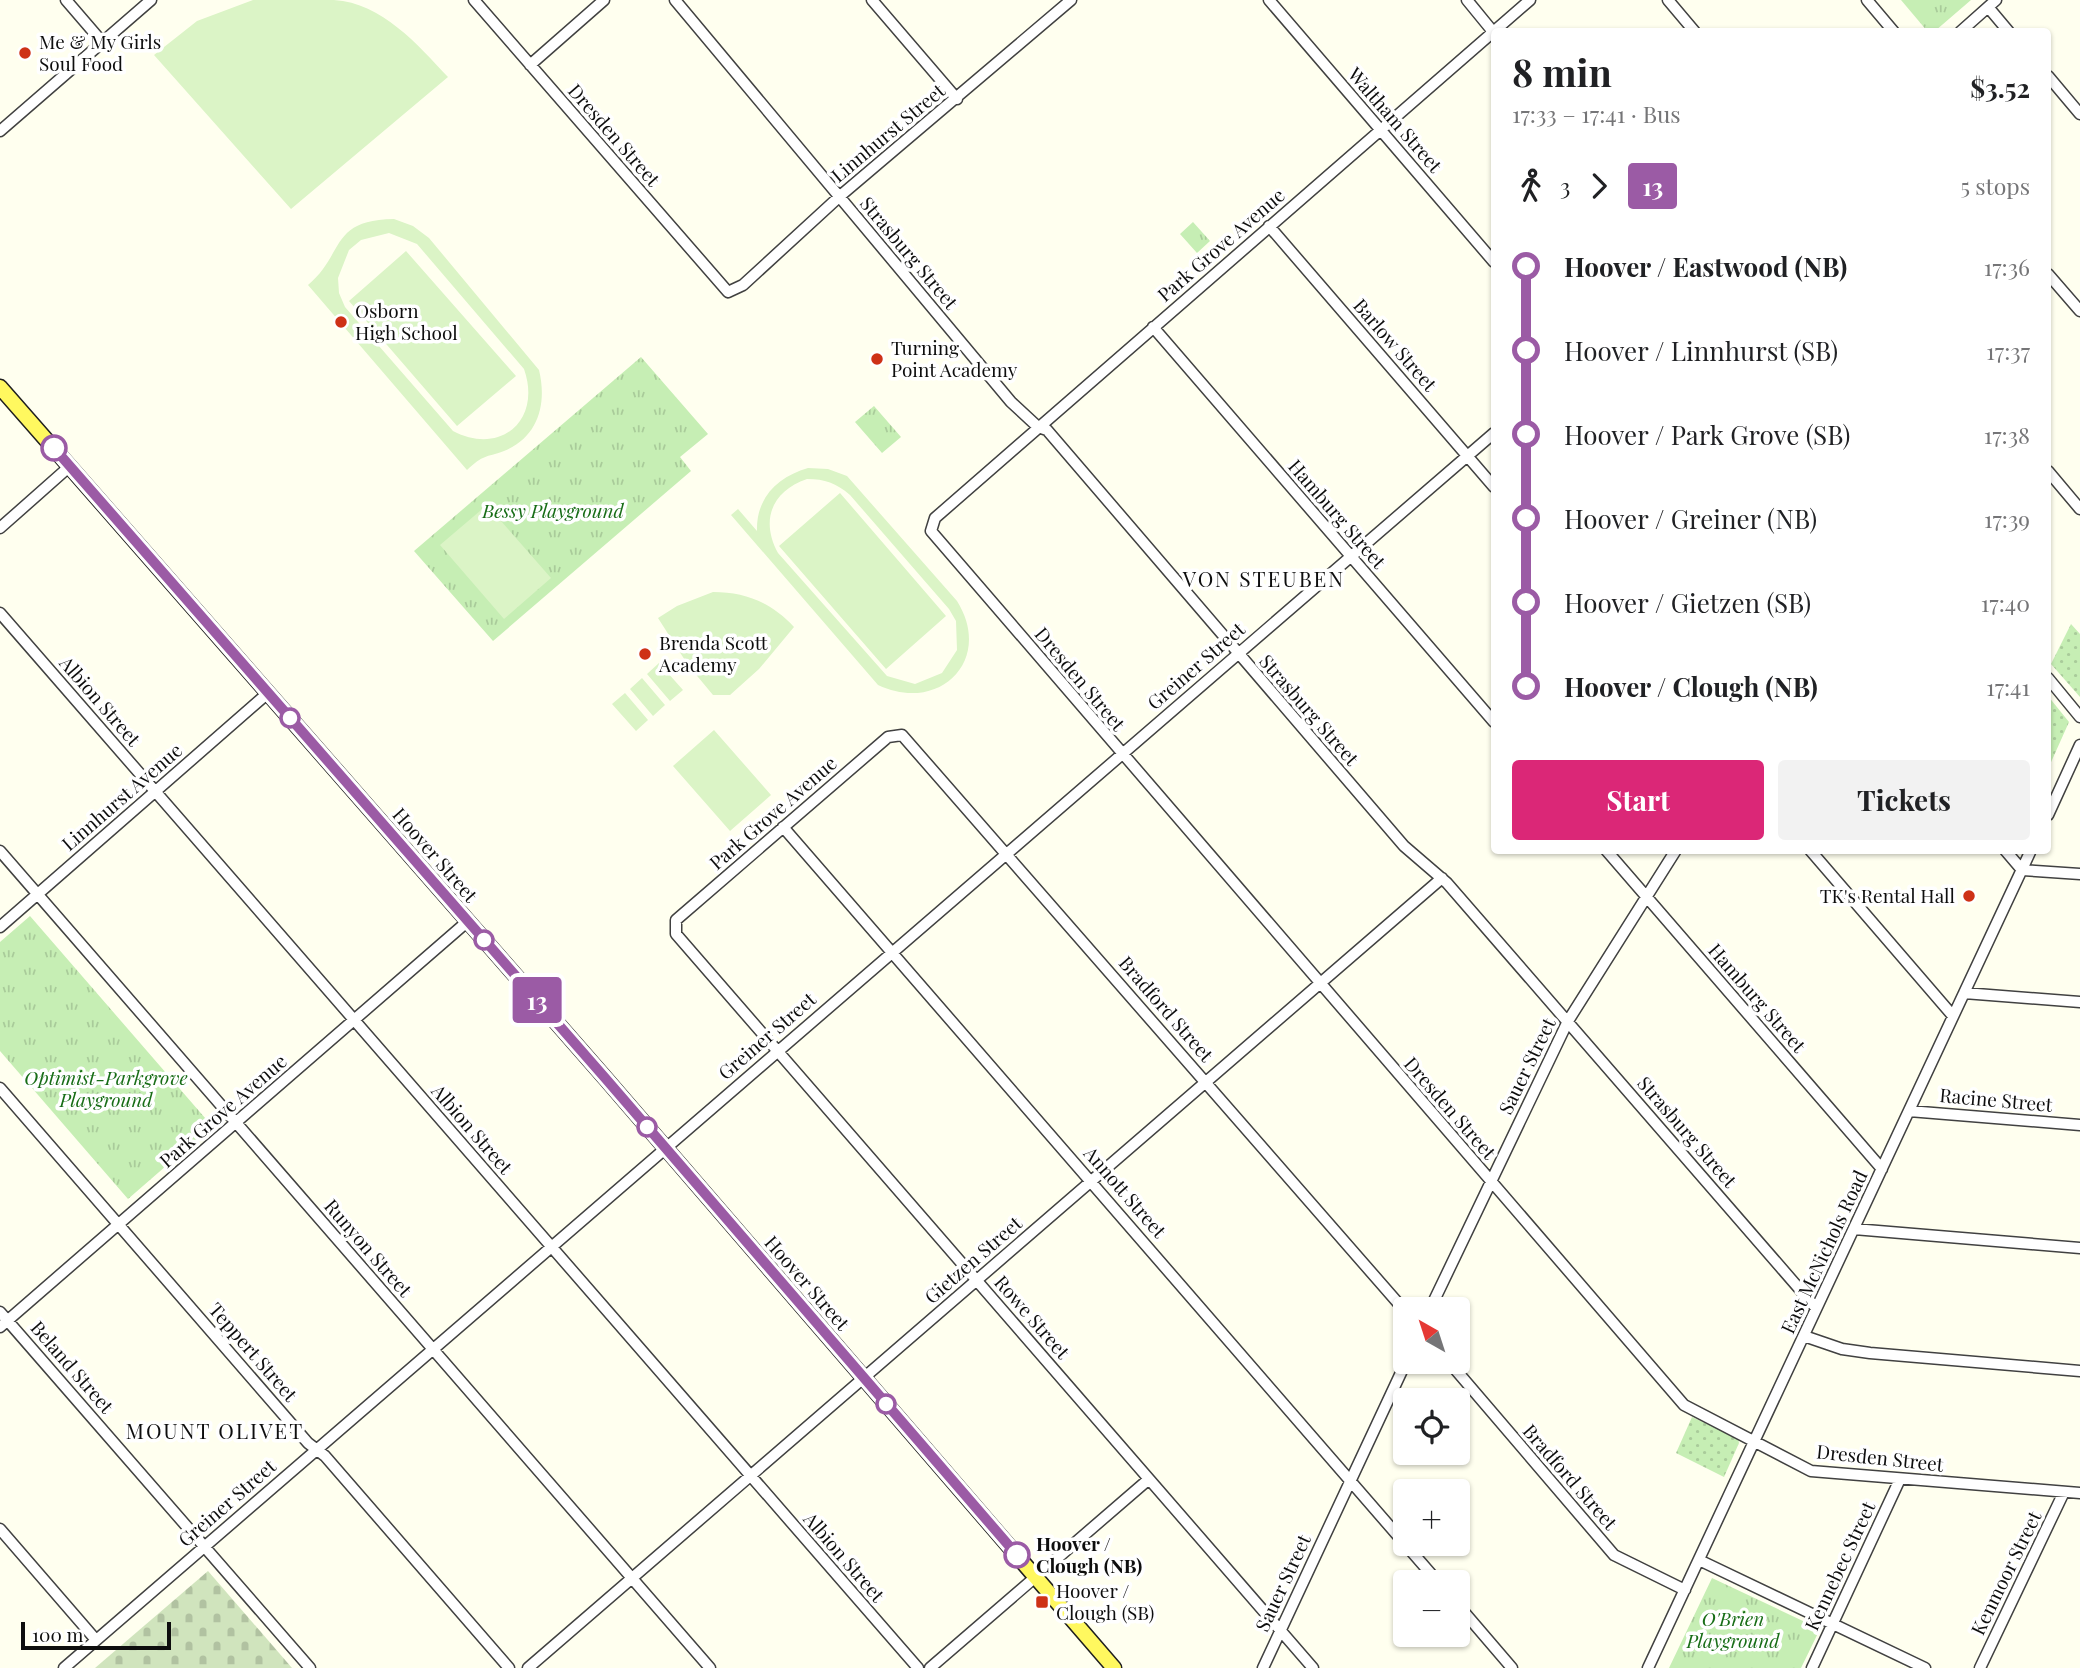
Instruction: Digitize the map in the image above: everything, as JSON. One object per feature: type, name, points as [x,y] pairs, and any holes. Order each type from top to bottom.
[{"type":"main road","name":"Hoover Street","points":[[0,387],[665,1147],[1114,1668]]},
{"type":"street","points":[[66,0],[103,43]]},
{"type":"street","points":[[0,131],[151,0]]},
{"type":"street","name":"Dresden Street","points":[[474,0],[728,292]]},
{"type":"street","points":[[530,65],[604,0]]},
{"type":"street","name":"Strasburg Street","points":[[675,0],[1011,402],[1038,427],[1047,430],[1404,846],[1441,878],[1816,1308]]},
{"type":"street","points":[[872,0],[957,99]]},
{"type":"street","name":"Linnhurst Street","points":[[728,292],[743,285],[840,196],[1071,0]]},
{"type":"street","name":"Waltham Street","points":[[1269,0],[1491,258]]},
{"type":"street","points":[[1466,0],[1491,29]]},
{"type":"street","name":"Park Grove Avenue","points":[[1498,28],[1530,0]]},
{"type":"street","points":[[1668,0],[1692,28]]},
{"type":"street","points":[[1867,0],[1891,28]]},
{"type":"street","points":[[1964,28],[1992,4],[2007,28]]},
{"type":"street","name":"Park Grove Avenue","points":[[935,518],[1491,35]]},
{"type":"street","points":[[2051,80],[2080,114]]},
{"type":"street","name":"Barlow Street","points":[[1269,226],[1491,483]]},
{"type":"street","points":[[2051,277],[2080,311]]},
{"type":"street","name":"Hamburg Street","points":[[1153,327],[1491,719]]},
{"type":"street","name":"Greiner Street","points":[[64,1668],[1236,653],[1491,436]]},
{"type":"street","points":[[0,528],[70,466]]},
{"type":"street","points":[[2051,475],[2080,509]]},
{"type":"street","name":"Dresden Street","points":[[935,518],[931,527],[934,536],[1685,1405],[1811,1471],[2080,1493]]},
{"type":"street","name":"Albion Street","points":[[0,613],[918,1668]]},
{"type":"street","points":[[2051,682],[2080,717]]},
{"type":"street","name":"Linnhurst Avenue","points":[[0,927],[268,693]]},
{"type":"street","name":"Park Grove Avenue","points":[[675,924],[680,916],[888,737],[897,734]]},
{"type":"street","name":"Bradford Street","points":[[897,734],[905,737],[1393,1297]]},
{"type":"street","points":[[2051,808],[2080,745]]},
{"type":"street","name":"Annott Street","points":[[783,827],[1428,1570]]},
{"type":"street","name":"Runyon Street","points":[[0,850],[710,1668]]},
{"type":"street","name":"Hamburg Street","points":[[1609,854],[1882,1169]]},
{"type":"street","name":"Sauer Street","points":[[1436,1297],[1568,1021],[1674,854]]},
{"type":"street","points":[[1813,854],[1953,1016]]},
{"type":"street","points":[[2008,854],[2022,870],[2080,874]]},
{"type":"street","name":"East McNichols Road","points":[[1648,1668],[2029,854]]},
{"type":"street","name":"Gietzen Street","points":[[528,1668],[1441,878]]},
{"type":"street","name":"Park Grove Avenue","points":[[3,1320],[118,1225],[468,921]]},
{"type":"street","name":"Rowe Street","points":[[675,924],[676,934],[1313,1668]]},
{"type":"street","points":[[1964,993],[2080,1002]]},
{"type":"street","name":"Teppert Street","points":[[0,1088],[509,1668]]},
{"type":"street","name":"Racine Street","points":[[1909,1111],[2080,1125]]},
{"type":"street","points":[[1854,1229],[2080,1248]]},
{"type":"street","name":"Beland Street","points":[[3,1320],[310,1668]]},
{"type":"street","points":[[1804,1336],[1842,1349],[1870,1353],[2080,1370]]},
{"type":"street","name":"Sauer Street","points":[[1263,1668],[1400,1374]]},
{"type":"street","name":"Bradford Street","points":[[1458,1374],[1614,1555],[1685,1590]]},
{"type":"street","points":[[930,1668],[1149,1479]]},
{"type":"street","name":"Kennebec Street","points":[[1812,1668],[1900,1479]]},
{"type":"street","name":"Kenmoor Street","points":[[1980,1668],[2064,1492]]},
{"type":"street","points":[[0,1529],[96,1640]]},
{"type":"street","points":[[1699,1560],[1925,1668]]},
{"type":"street","points":[[1470,1619],[1512,1668]]},
{"type":"green space","points":[[253,0],[334,0],[368,9],[411,39],[448,77],[291,209],[154,55],[197,21]]},
{"type":"green space","points":[[1901,0],[1971,0],[1938,28],[1925,28]]},
{"type":"green space","points":[[394,219],[413,226],[429,238],[539,370],[541,406],[533,428],[516,445],[481,459],[467,470],[308,285],[320,273],[348,232],[358,225]],"holes":[[[389,233],[417,244],[524,369],[528,387],[527,404],[522,418],[501,436],[471,438],[453,431],[345,307],[339,293],[338,278],[349,250],[361,240]]]},
{"type":"green space","points":[[1193,222],[1210,241],[1197,253],[1180,234]]},
{"type":"green space","points":[[406,251],[516,376],[457,426],[349,301]]},
{"type":"green space","name":"Bessy Playground","points":[[641,357],[708,434],[680,457],[691,471],[493,641],[414,551]]},
{"type":"green space","points":[[874,406],[901,437],[882,453],[855,422]]},
{"type":"green space","points":[[808,468],[828,469],[847,476],[957,601],[967,623],[969,643],[964,661],[954,676],[940,687],[921,692],[900,692],[878,685],[731,515],[738,509],[757,531],[760,508],[765,498],[778,483]],"holes":[[[807,479],[830,482],[850,495],[949,609],[956,621],[957,650],[942,673],[915,684],[887,676],[778,553],[770,529],[773,508],[785,491]]]},
{"type":"green space","points":[[840,493],[946,616],[886,669],[779,546]]},
{"type":"green space","points":[[487,505],[551,578],[504,619],[440,545]]},
{"type":"green space","points":[[713,592],[758,600],[777,611],[794,627],[759,669],[730,695],[713,695],[688,665],[658,618],[677,606]]},
{"type":"green space","points":[[2071,624],[2080,634],[2080,697],[2051,664]]},
{"type":"green space","points":[[659,663],[683,690],[670,701],[647,674]]},
{"type":"green space","points":[[642,678],[665,705],[653,716],[630,689]]},
{"type":"green space","points":[[625,693],[648,720],[636,731],[612,704]]},
{"type":"green space","points":[[2051,700],[2069,722],[2051,762]]},
{"type":"green space","points":[[714,730],[771,795],[730,831],[673,766]]},
{"type":"green space","name":"Optimist-Parkgrove Playground","points":[[30,916],[212,1126],[128,1199],[0,1051],[0,942]]},
{"type":"green space","points":[[1692,1417],[1738,1438],[1739,1443],[1724,1477],[1676,1453]]},
{"type":"green space","points":[[208,1571],[292,1668],[95,1668]]},
{"type":"green space","name":"O'Brien Playground","points":[[1712,1578],[1820,1629],[1801,1668],[1669,1668]]},
{"type":"bus line","name":"13","points":[[54,448],[606,1079],[1017,1555]]},
{"type":"place","name":"Me & My Girls Soul Food","points":[[25,53]]},
{"type":"place","name":"Osborn High School","points":[[341,322]]},
{"type":"place","name":"Turning Point Academy","points":[[877,359]]},
{"type":"place","name":"Brenda Scott Academy","points":[[645,654]]},
{"type":"place","name":"TK's Rental Hall","points":[[1969,896]]},
{"type":"place","name":"Hoover / Clough (NB)","points":[[1017,1555]]},
{"type":"place","name":"Hoover / Clough (SB)","points":[[1042,1602]]},
{"type":"district","name":"VON STEUBEN","points":[[1264,580]]},
{"type":"district","name":"MOUNT OLIVET","points":[[215,1432]]}]
